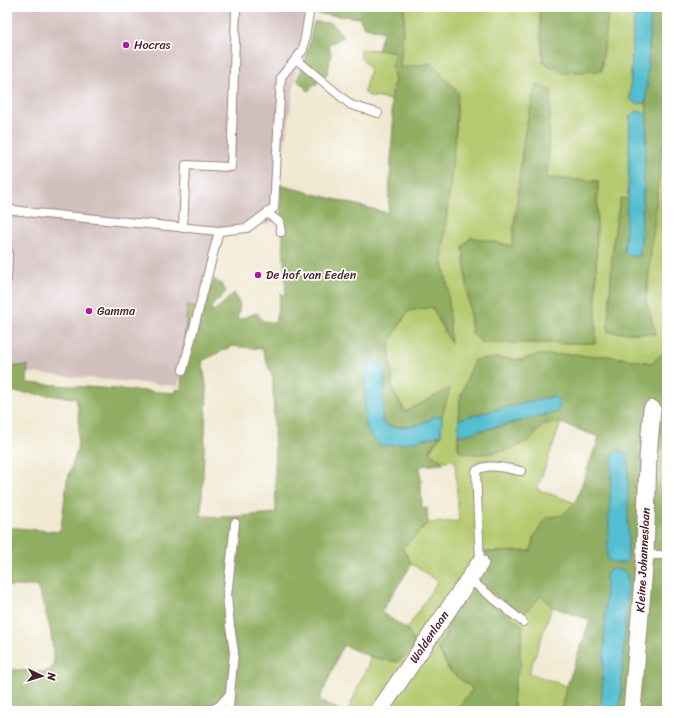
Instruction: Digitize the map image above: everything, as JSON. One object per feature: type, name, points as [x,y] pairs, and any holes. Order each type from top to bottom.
[{"type":"street","name":"Kleine Johanneslaan","points":[[632,711],[645,555],[648,457],[652,409]]},
{"type":"street","name":"Waldenlaan","points":[[379,711],[480,563]]},
{"type":"lane","points":[[183,228],[186,165],[231,167],[236,7]]},
{"type":"lane","points":[[7,209],[219,231],[247,228],[274,208],[281,78],[303,50],[310,7]]},
{"type":"lane","points":[[296,59],[351,106],[378,113]]},
{"type":"lane","points":[[266,213],[279,222],[281,232]]},
{"type":"lane","points":[[183,370],[219,231]]},
{"type":"lane","points":[[7,248],[7,280]]},
{"type":"lane","points":[[480,563],[476,472],[480,468],[491,467],[521,471]]},
{"type":"lane","points":[[229,711],[234,652],[227,596],[235,523]]},
{"type":"lane","points":[[645,555],[667,555]]},
{"type":"lane","points":[[469,579],[523,622]]},
{"type":"lane","points":[[209,711],[218,706],[230,694]]},
{"type":"shaded area","points":[[7,7],[307,7],[272,223],[221,235],[178,386],[7,371]]},
{"type":"green space","points":[[313,7],[405,7],[400,68],[431,63],[458,92],[456,130],[442,259],[448,288],[451,343],[432,307],[408,311],[389,344],[393,391],[405,412],[450,388],[442,417],[435,416],[430,420],[412,426],[397,427],[383,424],[382,405],[370,365],[367,370],[366,384],[369,434],[381,446],[441,435],[429,451],[442,461],[443,464],[420,466],[422,508],[427,508],[428,523],[402,548],[412,564],[381,612],[407,629],[416,645],[398,662],[371,657],[343,645],[319,701],[342,711],[7,711],[7,669],[44,672],[52,669],[53,661],[50,627],[37,586],[7,586],[7,527],[58,532],[61,527],[67,481],[77,451],[79,426],[76,398],[7,391],[7,367],[28,365],[27,383],[176,393],[176,389],[181,390],[187,305],[196,308],[199,325],[214,279],[222,285],[226,291],[210,308],[215,311],[234,293],[240,305],[237,320],[257,313],[263,321],[275,323],[281,293],[286,296],[280,185],[388,213],[393,125],[391,100],[395,82],[392,64],[395,51],[378,50],[383,32],[363,26],[360,18],[311,13]],"holes":[[[232,346],[262,349],[273,379],[276,513],[231,517],[201,516],[207,391],[202,361]]]},
{"type":"green space","points":[[405,7],[539,7],[543,62],[563,73],[601,71],[609,7],[634,7],[630,99],[642,104],[646,101],[647,116],[643,112],[630,116],[628,199],[620,199],[613,243],[608,332],[656,334],[646,301],[662,146],[666,148],[667,155],[667,351],[651,363],[608,356],[586,356],[575,354],[536,355],[522,360],[496,358],[460,399],[458,449],[473,454],[493,453],[513,448],[530,439],[542,424],[561,423],[537,489],[575,503],[534,537],[531,551],[484,552],[485,563],[475,578],[521,616],[542,596],[552,607],[529,673],[567,686],[562,711],[516,711],[513,700],[515,681],[521,663],[520,651],[523,626],[453,613],[445,636],[437,647],[449,670],[473,689],[455,711],[348,711],[371,657],[398,662],[416,645],[407,629],[438,581],[412,564],[402,548],[428,523],[459,521],[455,460],[442,461],[429,452],[441,435],[442,415],[450,388],[406,412],[393,391],[389,344],[408,311],[432,307],[450,342],[448,288],[442,259],[456,130],[458,92],[400,68]],"holes":[[[536,84],[551,91],[547,178],[598,181],[595,343],[482,343],[472,333],[463,247],[471,237],[512,246],[524,136]]]},
{"type":"green space","points":[[539,7],[609,7],[601,71],[563,73],[543,62]]},
{"type":"green space","points":[[651,7],[667,7],[667,155],[666,148],[662,147],[646,301],[656,334],[608,332],[613,243],[620,198],[628,199],[624,252],[634,257],[640,256]]},
{"type":"green space","points":[[314,22],[332,23],[344,37],[329,44],[331,55],[327,75],[308,91],[297,80],[305,61]]},
{"type":"green space","points":[[361,49],[395,51],[392,64],[395,82],[391,88],[391,100],[369,96],[364,92],[370,69],[361,58]]},
{"type":"green space","points":[[536,84],[551,91],[547,178],[598,181],[596,343],[482,343],[472,333],[463,247],[471,237],[512,246],[524,136]]},
{"type":"green space","points":[[667,351],[667,711],[562,711],[567,686],[590,620],[552,607],[542,596],[522,616],[475,578],[485,563],[484,552],[531,551],[534,537],[546,518],[562,515],[575,503],[599,437],[561,423],[543,424],[531,439],[525,443],[506,450],[483,454],[464,452],[458,449],[458,436],[547,415],[554,396],[459,419],[460,399],[474,360],[496,358],[522,360],[536,355],[575,354],[586,356],[608,356],[651,363]]},
{"type":"green space","points":[[471,585],[523,626],[520,651],[521,663],[515,681],[513,700],[516,711],[455,711],[473,689],[449,670],[437,647],[445,636],[453,613]]},
{"type":"water","points":[[634,7],[651,7],[646,101],[639,104],[630,99]]},
{"type":"water","points":[[637,111],[643,112],[647,116],[640,256],[634,257],[624,252],[628,197],[630,116]]},
{"type":"water","points":[[370,365],[380,366],[385,370],[382,419],[384,423],[394,427],[406,427],[424,423],[436,416],[442,417],[441,435],[407,443],[381,446],[370,435],[366,422],[365,394],[367,370]]},
{"type":"water","points":[[554,396],[559,401],[559,407],[556,412],[458,436],[459,419]]},
{"type":"water","points":[[616,451],[621,451],[627,454],[628,463],[628,558],[625,563],[614,563],[607,559],[612,461],[613,454]]},
{"type":"water","points":[[613,569],[624,570],[628,577],[620,711],[601,711],[606,576],[608,571]]},
{"type":"place","name":"Hocras","points":[[126,45]]},
{"type":"place","name":"De hof van Eeden","points":[[258,275]]},
{"type":"place","name":"Gamma","points":[[89,311]]}]
